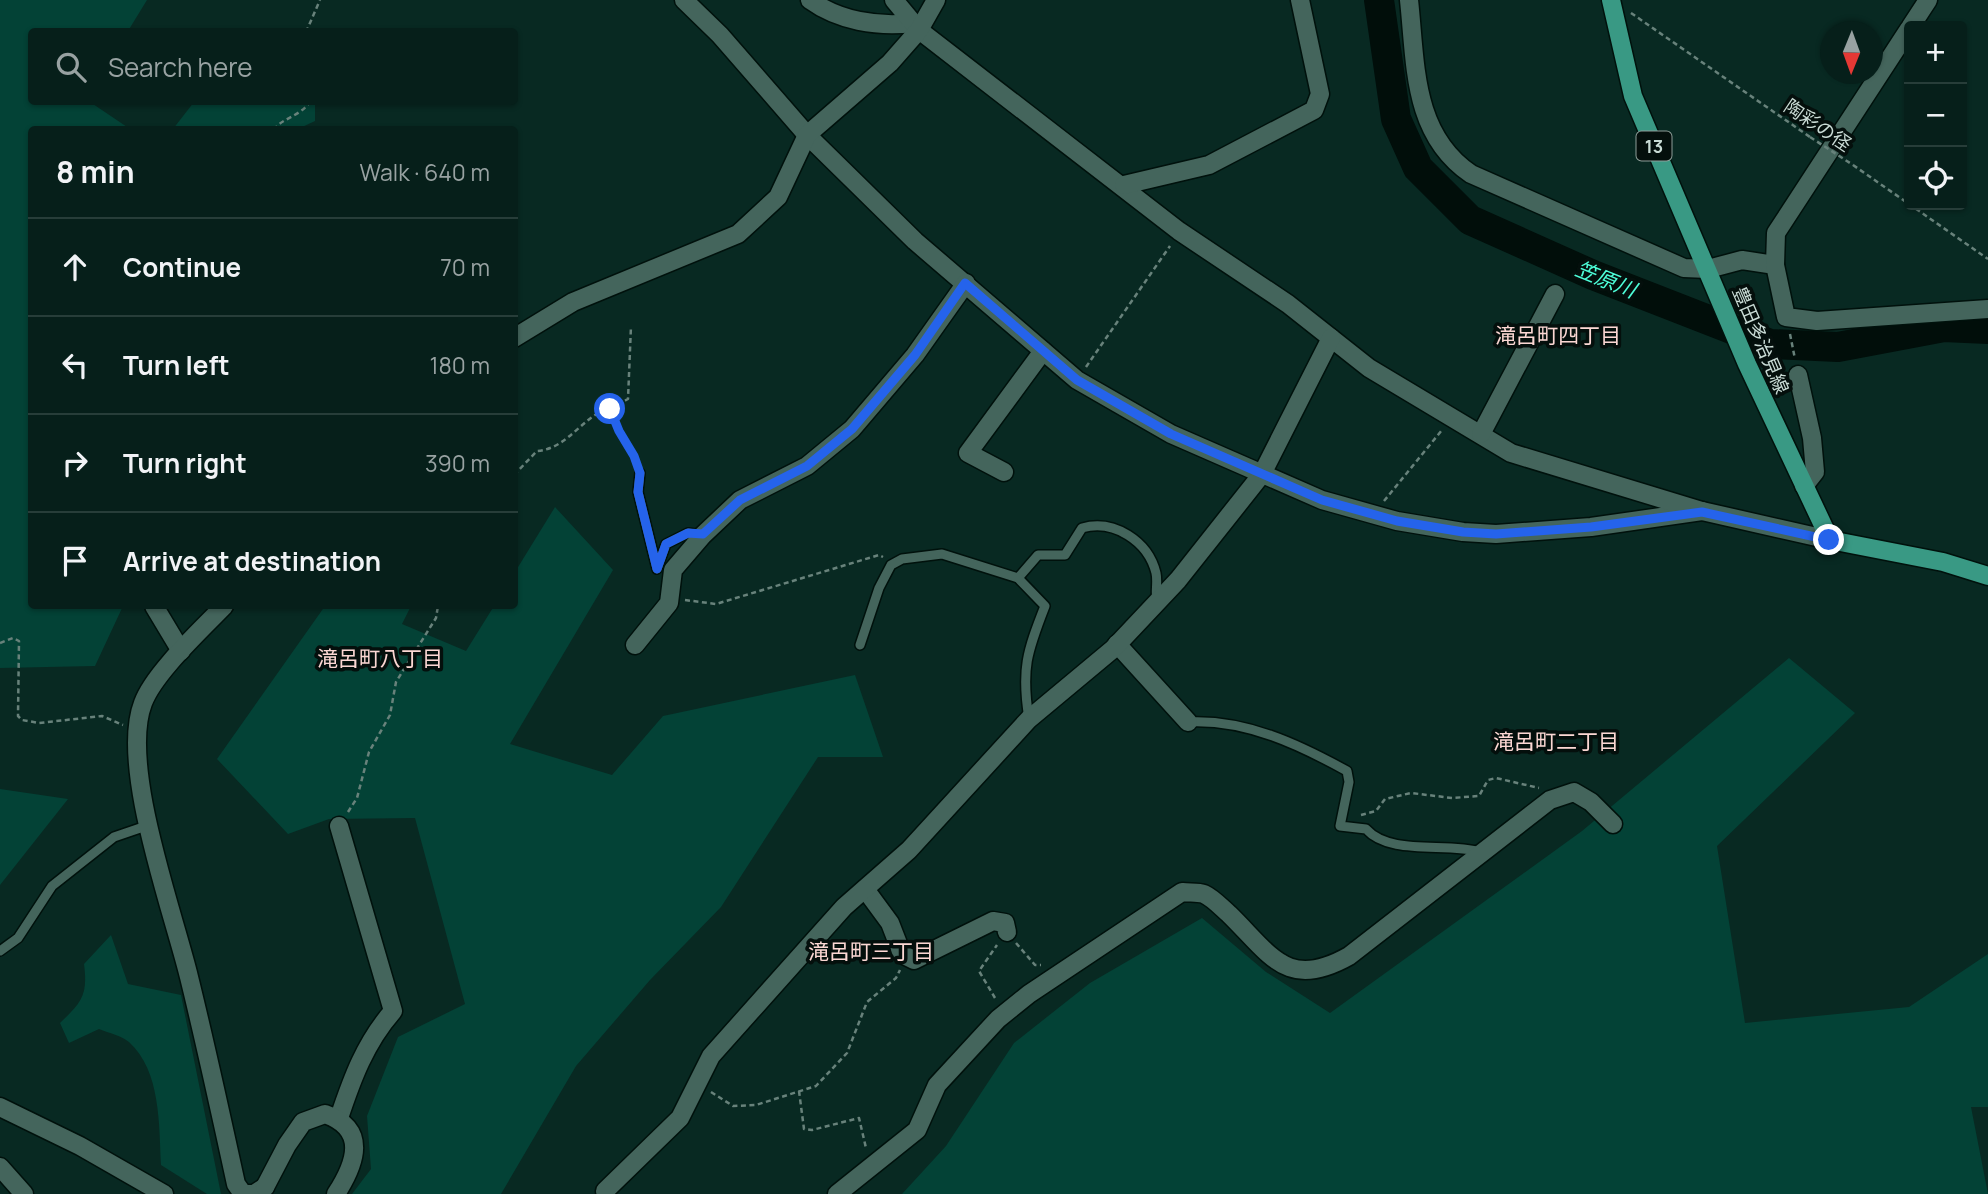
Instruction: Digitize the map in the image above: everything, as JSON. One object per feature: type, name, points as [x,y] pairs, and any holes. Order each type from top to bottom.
[{"type":"main road","name":"豊田多治見線","points":[[1611,0],[1633,96],[1747,364],[1829,540]]},
{"type":"main road","points":[[1829,540],[1943,562],[1988,576]]},
{"type":"street","points":[[684,0],[720,36],[807,135],[915,241],[1077,380],[1171,434],[1322,500],[1450,530],[1496,534],[1591,527],[1702,512]]},
{"type":"street","points":[[810,0],[837,15],[888,26],[916,27]]},
{"type":"street","points":[[894,0],[916,27],[1180,231],[1288,304],[1368,368],[1511,453],[1702,512],[1829,540]]},
{"type":"street","points":[[518,336],[573,302],[738,234],[778,197],[807,135],[890,63],[936,0]]},
{"type":"street","points":[[1124,186],[1209,165],[1314,110],[1320,94],[1300,0]]},
{"type":"street","points":[[1409,0],[1424,115],[1442,150],[1453,163],[1471,174],[1663,261],[1711,277],[1742,260],[1775,265]]},
{"type":"street","points":[[1914,21],[1928,0]]},
{"type":"street","points":[[1904,37],[1776,233],[1775,265],[1786,317],[1830,320],[1988,309]]},
{"type":"street","points":[[635,645],[669,603],[673,570],[703,534],[740,500],[807,466],[852,429],[915,355],[965,283]]},
{"type":"street","points":[[1481,434],[1555,294]]},
{"type":"street","points":[[606,1191],[680,1118],[711,1056],[844,907],[909,850],[1029,719],[1117,645],[1157,602],[1262,474],[1331,338]]},
{"type":"street","points":[[1004,472],[968,453],[1044,351]]},
{"type":"street","points":[[1798,375],[1812,438],[1815,472],[1804,486]]},
{"type":"street","points":[[156,609],[181,652]]},
{"type":"street","points":[[221,609],[181,652],[143,702],[136,730],[143,807],[190,979],[236,1184],[243,1194],[254,1194],[265,1187],[287,1145],[303,1122],[326,1114],[339,1118],[350,1131],[355,1151],[351,1171],[337,1194]]},
{"type":"street","points":[[1117,645],[1188,722]]},
{"type":"street","points":[[837,1194],[917,1130],[937,1085],[1005,1013],[1182,892],[1203,894],[1218,904],[1283,967],[1305,972],[1328,968],[1349,956],[1550,800],[1574,792],[1591,802],[1613,824]]},
{"type":"street","points":[[339,826],[393,1011],[375,1032],[359,1061],[339,1118]]},
{"type":"street","points":[[865,889],[890,923],[902,954],[914,960],[993,921],[1005,923],[1007,932]]},
{"type":"street","points":[[0,1107],[80,1146],[164,1194]]},
{"type":"street","points":[[0,1167],[24,1194]]},
{"type":"lane","points":[[640,473],[638,492],[657,569],[666,544],[688,533],[703,534]]},
{"type":"lane","points":[[1018,578],[1038,555],[1065,555],[1082,528],[1092,525],[1121,530],[1140,544],[1157,575],[1157,602]]},
{"type":"lane","points":[[860,645],[879,588],[891,565],[896,562],[942,554],[1018,578],[1045,606],[1026,652],[1025,693],[1029,719]]},
{"type":"lane","points":[[1188,722],[1215,722],[1282,738],[1347,771],[1349,782],[1340,826],[1366,829],[1376,839],[1390,844],[1461,847],[1482,853]]},
{"type":"lane","points":[[0,951],[18,938],[52,886],[114,838],[149,825]]},
{"type":"path","points":[[308,28],[320,0]]},
{"type":"path","name":"陶彩の径","points":[[1633,14],[1988,259]]},
{"type":"path","points":[[276,126],[301,114],[308,105]]},
{"type":"path","points":[[1077,380],[1180,231]]},
{"type":"path","points":[[1786,317],[1798,375]]},
{"type":"path","points":[[518,471],[537,451],[552,450],[600,411],[610,409],[628,399],[631,326]]},
{"type":"path","points":[[610,409],[640,473]]},
{"type":"path","points":[[1373,514],[1453,417]]},
{"type":"path","points":[[670,595],[694,604],[716,604],[880,555],[896,562]]},
{"type":"path","points":[[339,826],[357,798],[369,752],[390,715],[396,681],[436,618],[438,609]]},
{"type":"path","points":[[0,643],[13,638],[19,641],[18,716],[22,720],[39,723],[102,716],[136,730]]},
{"type":"path","points":[[1341,816],[1356,817],[1376,811],[1384,799],[1411,793],[1452,798],[1479,796],[1488,780],[1496,778],[1548,791]]},
{"type":"path","points":[[1005,1013],[979,971],[1007,932],[1035,965],[1073,965]]},
{"type":"path","points":[[699,1083],[733,1106],[756,1105],[816,1086],[840,1064],[867,1002],[897,978],[901,967],[914,960]]},
{"type":"path","points":[[799,1091],[804,1129],[812,1130],[859,1118],[866,1153],[874,1167]]},
{"type":"green space","points":[[0,0],[147,0],[130,28],[28,28],[28,105],[94,105],[126,126],[28,126],[28,609],[122,609],[95,666],[0,668]]},
{"type":"green space","points":[[192,105],[315,105],[315,121],[304,126],[175,126]]},
{"type":"green space","points":[[555,507],[613,570],[510,744],[612,775],[663,716],[855,675],[883,757],[818,757],[721,907],[650,980],[576,1066],[501,1194],[352,1194],[371,1169],[367,1116],[398,1037],[465,1004],[415,818],[329,819],[288,834],[217,759],[323,609],[410,609],[402,624],[466,651],[492,609],[518,609],[518,567]]},
{"type":"green space","points":[[1789,658],[1855,713],[1717,846],[1745,1023],[1909,1007],[1988,954],[1988,1107],[1971,1107],[1988,1194],[902,1194],[946,1146],[1014,1043],[1090,983],[1202,918],[1266,972],[1330,1013],[1582,831]]},
{"type":"green space","points":[[0,789],[68,799],[0,885]]},
{"type":"green space","points":[[111,935],[128,984],[181,995],[221,1194],[207,1194],[161,1165],[153,1083],[139,1054],[129,1042],[99,1029],[69,1043],[60,1023],[82,997],[85,983],[84,964]]},
{"type":"waterway","name":"笠原川","points":[[1379,0],[1396,119],[1418,168],[1470,220],[1593,275],[1770,344],[1838,347],[1944,327],[1988,329]]},
{"type":"district","name":"滝呂町四丁目","points":[[1558,335]]},
{"type":"district","name":"滝呂町八丁目","points":[[380,658]]},
{"type":"district","name":"滝呂町二丁目","points":[[1556,741]]},
{"type":"district","name":"滝呂町三丁目","points":[[871,951]]},
{"type":"route","points":[[610,409],[640,473],[638,492],[657,569],[666,544],[688,533],[703,534],[740,500],[807,466],[852,429],[915,355],[965,283],[1077,380],[1171,434],[1322,500],[1397,521],[1463,532],[1496,534],[1591,527],[1702,512],[1829,540]]}]
